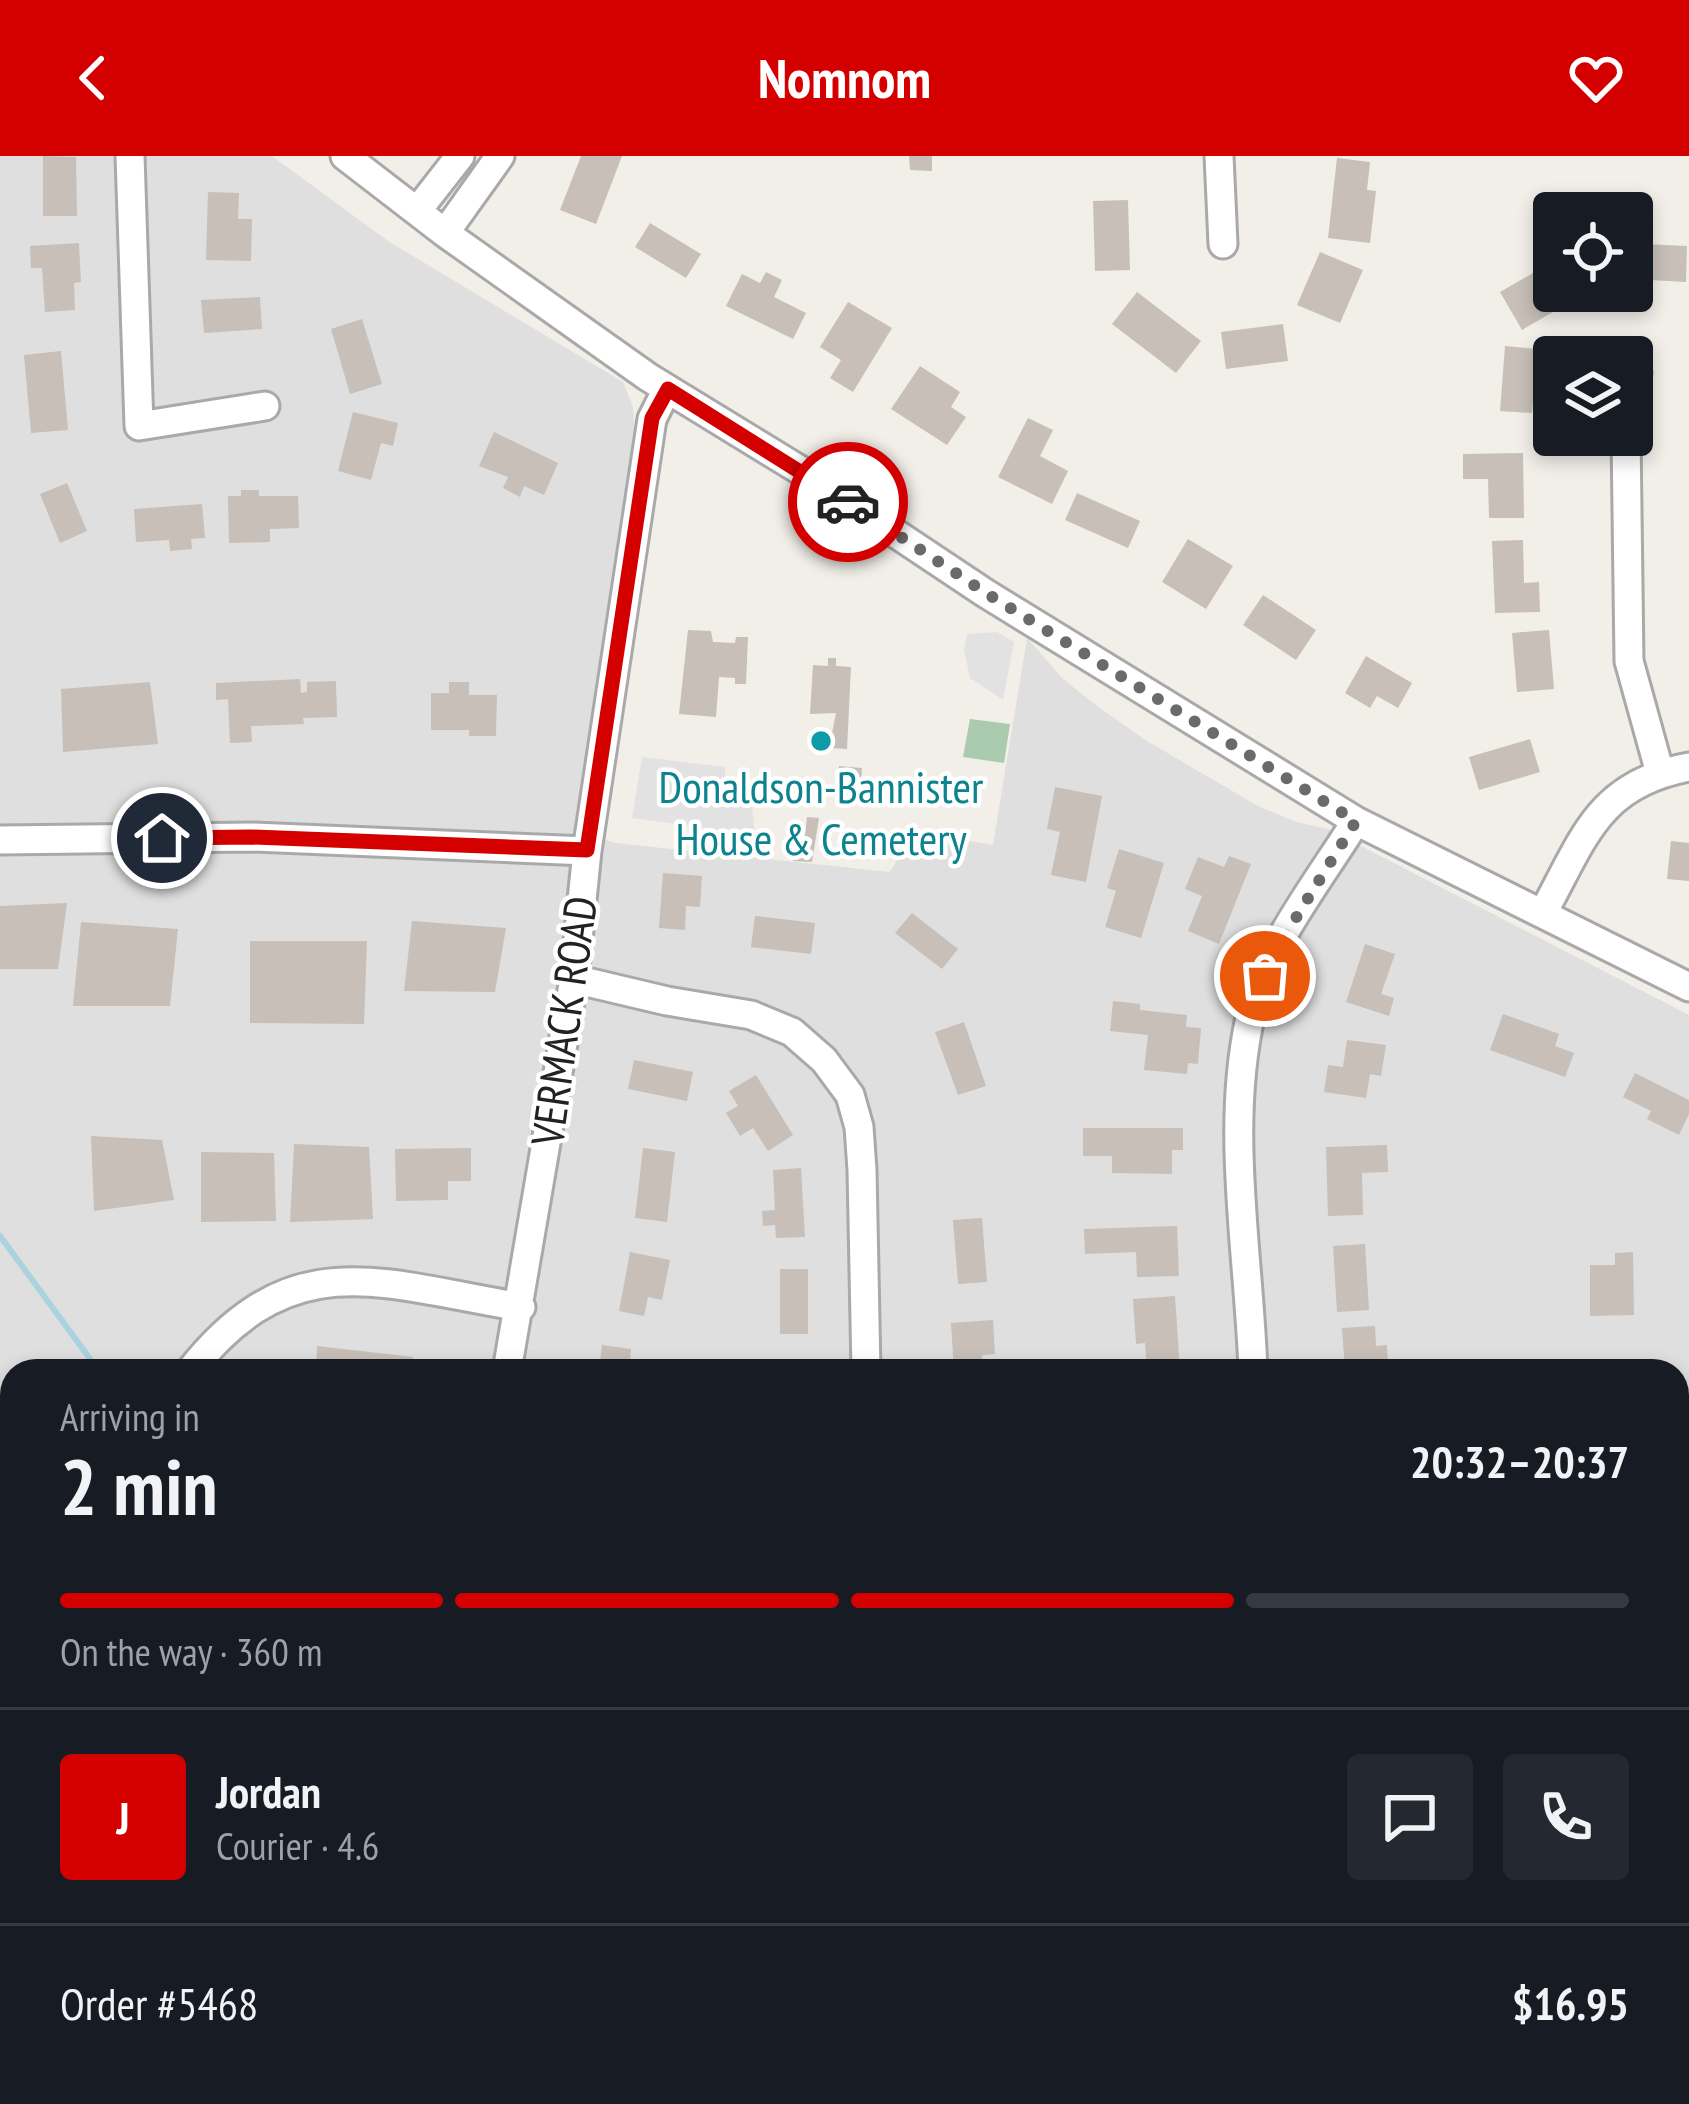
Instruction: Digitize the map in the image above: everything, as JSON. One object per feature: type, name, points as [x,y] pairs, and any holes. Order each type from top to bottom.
[{"type":"street","points":[[130,156],[139,426],[266,406]]},
{"type":"street","points":[[345,156],[445,233],[668,389],[986,593],[1356,821],[1689,987]]},
{"type":"street","points":[[417,212],[460,156]]},
{"type":"street","points":[[445,233],[500,156]]},
{"type":"street","points":[[1219,156],[1223,244]]},
{"type":"street","name":"VERMACK ROAD","points":[[509,1359],[574,979],[587,850],[652,418],[668,389]]},
{"type":"street","points":[[1626,456],[1629,661],[1660,773]]},
{"type":"street","points":[[1544,911],[1584,835],[1620,791],[1660,773],[1689,767]]},
{"type":"street","points":[[1251,1359],[1241,1149],[1243,1061],[1254,1002],[1276,950],[1356,821]]},
{"type":"street","points":[[0,841],[252,837],[587,850]]},
{"type":"street","points":[[574,979],[751,1015],[791,1032],[824,1060],[850,1095],[859,1126],[866,1359]]},
{"type":"street","points":[[200,1359],[241,1316],[303,1286],[336,1280],[368,1281],[520,1307]]},
{"type":"shaded area","points":[[0,156],[272,156],[388,241],[623,382],[633,407],[634,427],[577,830],[615,843],[890,872],[904,849],[952,838],[993,845],[1027,638],[1063,679],[1097,706],[1258,806],[1328,829],[1689,1015],[1689,1359],[0,1359]]},
{"type":"shaded area","points":[[997,632],[1014,642],[1003,700],[970,678],[964,650],[967,634]]},
{"type":"shaded area","points":[[642,757],[725,767],[726,787],[751,792],[755,839],[632,818]]},
{"type":"green space","points":[[970,719],[1010,724],[1004,763],[963,757]]},
{"type":"building","points":[[43,156],[76,157],[77,216],[43,216]]},
{"type":"building","points":[[581,156],[622,156],[596,224],[560,210]]},
{"type":"building","points":[[909,156],[932,156],[932,171],[910,170]]},
{"type":"building","points":[[1337,158],[1370,162],[1367,190],[1376,191],[1370,243],[1328,238]]},
{"type":"building","points":[[208,192],[239,193],[238,219],[252,219],[251,261],[206,260]]},
{"type":"building","points":[[1128,200],[1130,270],[1095,271],[1093,201]]},
{"type":"building","points":[[650,223],[701,254],[686,278],[635,247]]},
{"type":"building","points":[[79,243],[81,282],[74,283],[75,310],[45,312],[42,268],[31,268],[30,246]]},
{"type":"building","points":[[1653,244],[1687,246],[1686,282],[1653,280]]},
{"type":"building","points":[[1320,252],[1363,270],[1340,323],[1297,305]]},
{"type":"building","points":[[766,272],[782,280],[774,297],[806,313],[793,339],[726,306],[742,274],[760,283]]},
{"type":"building","points":[[1533,273],[1533,312],[1553,312],[1522,330],[1500,292]]},
{"type":"building","points":[[1137,292],[1201,341],[1176,373],[1112,324]]},
{"type":"building","points":[[260,297],[262,329],[204,333],[201,300]]},
{"type":"building","points":[[848,302],[892,328],[853,392],[830,378],[841,360],[820,347]]},
{"type":"building","points":[[362,319],[382,384],[350,394],[331,329]]},
{"type":"building","points":[[1283,324],[1288,361],[1226,369],[1221,332]]},
{"type":"building","points":[[1505,346],[1533,349],[1532,413],[1500,411]]},
{"type":"building","points":[[61,351],[68,430],[31,433],[24,355]]},
{"type":"building","points":[[920,366],[960,392],[951,407],[966,417],[947,445],[891,409]]},
{"type":"building","points":[[353,412],[398,423],[393,446],[381,443],[371,480],[338,471]]},
{"type":"building","points":[[1028,418],[1053,430],[1040,456],[1068,471],[1052,504],[998,477]]},
{"type":"building","points":[[494,432],[558,463],[544,495],[524,486],[520,497],[503,488],[508,477],[479,466]]},
{"type":"building","points":[[1523,453],[1524,518],[1489,518],[1488,479],[1463,479],[1463,454]]},
{"type":"building","points":[[67,483],[87,531],[60,543],[40,494]]},
{"type":"building","points":[[241,490],[259,490],[259,496],[298,496],[299,528],[270,529],[270,542],[229,543],[228,496],[241,496]]},
{"type":"building","points":[[1077,493],[1140,521],[1128,548],[1065,520]]},
{"type":"building","points":[[202,504],[205,538],[191,539],[192,549],[170,551],[169,540],[136,542],[134,509]]},
{"type":"building","points":[[1188,539],[1233,566],[1206,609],[1162,582]]},
{"type":"building","points":[[1523,540],[1524,583],[1539,582],[1540,612],[1495,613],[1492,541]]},
{"type":"building","points":[[1263,595],[1316,630],[1296,660],[1243,625]]},
{"type":"building","points":[[688,630],[711,631],[713,642],[735,643],[736,637],[748,637],[746,684],[719,677],[716,717],[679,714]]},
{"type":"building","points":[[1549,630],[1554,689],[1517,692],[1512,633]]},
{"type":"building","points":[[1366,656],[1412,683],[1398,708],[1377,696],[1370,708],[1345,693]]},
{"type":"building","points":[[828,658],[836,658],[836,666],[851,667],[847,749],[829,748],[836,713],[810,714],[813,665],[828,666]]},
{"type":"building","points":[[300,679],[301,693],[307,692],[307,682],[336,681],[337,717],[251,726],[252,742],[230,743],[228,699],[216,700],[216,683]]},
{"type":"building","points":[[150,682],[158,744],[63,752],[61,689]]},
{"type":"building","points":[[449,682],[469,682],[469,695],[497,695],[496,736],[431,730],[431,693],[449,693]]},
{"type":"building","points":[[1530,739],[1540,772],[1479,790],[1469,757]]},
{"type":"building","points":[[839,766],[862,768],[860,798],[835,797]]},
{"type":"building","points":[[1055,787],[1102,796],[1086,882],[1051,875],[1060,832],[1047,829]]},
{"type":"building","points":[[807,817],[819,818],[812,862],[793,861],[795,844],[804,845]]},
{"type":"building","points":[[1671,841],[1689,843],[1689,881],[1667,879]]},
{"type":"building","points":[[1119,849],[1164,863],[1141,938],[1105,927],[1116,891],[1107,888]]},
{"type":"building","points":[[1229,856],[1251,864],[1219,944],[1188,931],[1202,896],[1185,889],[1198,857],[1224,867]]},
{"type":"building","points":[[663,873],[702,876],[700,907],[686,906],[685,930],[659,928]]},
{"type":"building","points":[[67,903],[58,969],[0,969],[0,906]]},
{"type":"building","points":[[912,913],[958,949],[942,969],[895,933]]},
{"type":"building","points":[[755,916],[815,923],[811,954],[751,947]]},
{"type":"building","points":[[412,921],[506,928],[495,992],[404,991]]},
{"type":"building","points":[[81,922],[178,929],[170,1006],[73,1006]]},
{"type":"building","points":[[250,941],[367,941],[364,1024],[250,1023]]},
{"type":"building","points":[[1365,944],[1395,954],[1381,994],[1394,998],[1389,1016],[1346,1002]]},
{"type":"building","points":[[1113,1001],[1140,1004],[1140,1010],[1187,1015],[1186,1027],[1201,1028],[1198,1064],[1188,1063],[1187,1074],[1144,1070],[1148,1035],[1110,1031]]},
{"type":"building","points":[[1503,1014],[1559,1034],[1555,1046],[1574,1053],[1565,1077],[1490,1050]]},
{"type":"building","points":[[964,1022],[986,1086],[958,1095],[935,1032]]},
{"type":"building","points":[[1347,1040],[1386,1045],[1381,1076],[1370,1074],[1366,1098],[1324,1092],[1328,1065],[1343,1067]]},
{"type":"building","points":[[634,1060],[693,1072],[687,1101],[628,1089]]},
{"type":"building","points":[[1635,1073],[1689,1100],[1689,1114],[1679,1135],[1647,1119],[1651,1111],[1623,1097]]},
{"type":"building","points":[[756,1075],[793,1135],[768,1151],[753,1128],[740,1136],[726,1113],[738,1106],[729,1091]]},
{"type":"building","points":[[1083,1128],[1183,1128],[1183,1150],[1172,1150],[1172,1174],[1112,1173],[1112,1156],[1083,1156]]},
{"type":"building","points":[[91,1136],[162,1140],[174,1200],[94,1211]]},
{"type":"building","points":[[294,1144],[369,1147],[373,1219],[290,1222]]},
{"type":"building","points":[[1387,1145],[1388,1172],[1362,1173],[1363,1215],[1328,1216],[1326,1147]]},
{"type":"building","points":[[471,1148],[471,1181],[448,1181],[448,1200],[396,1201],[395,1149]]},
{"type":"building","points":[[643,1148],[675,1152],[667,1222],[635,1218]]},
{"type":"building","points":[[201,1152],[274,1153],[276,1221],[201,1222]]},
{"type":"building","points":[[801,1168],[805,1237],[776,1238],[775,1225],[763,1226],[762,1211],[775,1210],[773,1170]]},
{"type":"building","points":[[982,1218],[987,1282],[958,1284],[953,1220]]},
{"type":"building","points":[[1177,1226],[1179,1276],[1137,1277],[1136,1252],[1085,1254],[1084,1229]]},
{"type":"building","points":[[1365,1244],[1369,1310],[1337,1312],[1333,1246]]},
{"type":"building","points":[[630,1252],[670,1260],[662,1300],[648,1297],[644,1316],[619,1311]]},
{"type":"building","points":[[1633,1252],[1634,1315],[1590,1316],[1590,1265],[1615,1265],[1615,1253]]},
{"type":"building","points":[[780,1269],[808,1269],[808,1334],[780,1334]]},
{"type":"building","points":[[1175,1296],[1179,1359],[1146,1359],[1145,1343],[1136,1344],[1133,1299]]},
{"type":"building","points":[[993,1320],[995,1354],[953,1359],[951,1323]]},
{"type":"building","points":[[1375,1326],[1376,1346],[1387,1345],[1388,1359],[1344,1359],[1342,1328]]},
{"type":"building","points":[[602,1345],[631,1349],[630,1359],[600,1359]]},
{"type":"building","points":[[317,1346],[413,1357],[413,1359],[316,1359]]},
{"type":"waterway","points":[[0,1236],[90,1359]]},
{"type":"way so far","points":[[848,502],[986,593],[1356,821],[1276,950],[1265,976]]},
{"type":"place","name":"Donaldson-Bannister House & Cemetery","points":[[821,741]]},
{"type":"route","points":[[162,838],[587,850],[652,418],[668,389],[848,502]]}]
